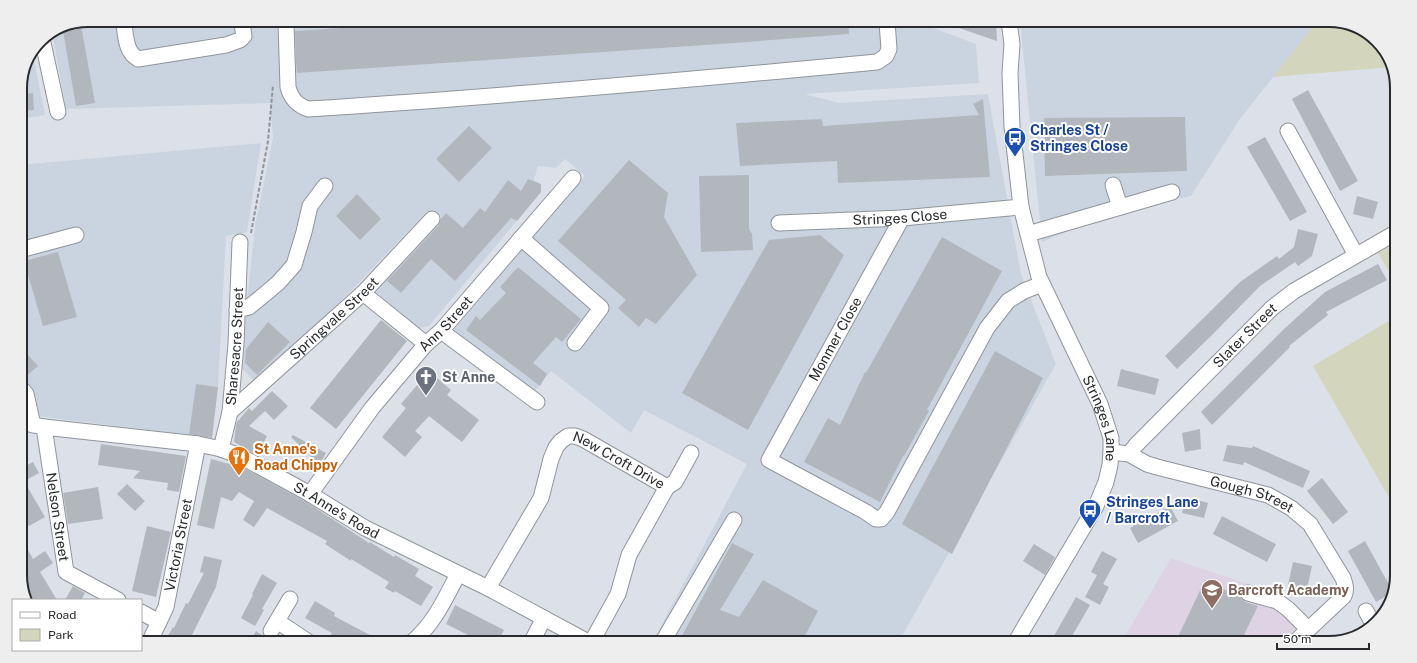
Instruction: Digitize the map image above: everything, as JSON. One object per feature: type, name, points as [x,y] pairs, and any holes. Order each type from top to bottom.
[{"type":"street","points":[[124,27],[128,50],[132,56],[138,59],[226,45],[240,40],[244,36],[242,27]]},
{"type":"street","points":[[286,27],[288,87],[290,96],[300,107],[308,109],[389,104],[877,62],[886,56],[889,49],[887,27]]},
{"type":"street","name":"Stringes Lane","points":[[1010,27],[1012,44],[1010,73],[1012,127],[1021,207],[1039,277],[1100,404],[1110,438],[1111,452],[1106,482],[1096,506],[1019,636]]},
{"type":"street","points":[[44,47],[58,112]]},
{"type":"street","points":[[1288,131],[1356,255]]},
{"type":"street","name":"Ann Street","points":[[310,494],[372,408],[426,344],[441,331],[573,178]]},
{"type":"street","points":[[1113,185],[1120,207]]},
{"type":"street","points":[[238,310],[249,307],[278,283],[294,265],[310,206],[325,186]]},
{"type":"street","points":[[1028,234],[1172,192]]},
{"type":"street","name":"Stringes Close","points":[[779,223],[902,218],[1021,207]]},
{"type":"street","name":"Monmer Close","points":[[902,218],[769,460],[866,512],[876,519],[880,518],[887,512],[987,328],[1008,302],[1024,291],[1042,284]]},
{"type":"street","name":"Springvale Street","points":[[230,412],[363,293],[432,219]]},
{"type":"street","points":[[27,248],[76,235]]},
{"type":"street","name":"Slater Street","points":[[1129,454],[1136,445],[1272,308],[1294,291],[1390,236]]},
{"type":"street","points":[[521,238],[601,308],[575,343]]},
{"type":"street","name":"Sharesacre Street","points":[[221,449],[230,412],[238,310],[240,242]]},
{"type":"street","points":[[363,293],[426,344]]},
{"type":"street","points":[[441,331],[537,402]]},
{"type":"street","points":[[27,399],[32,425]]},
{"type":"street","name":"St Anne's Road","points":[[32,425],[198,444],[221,449],[242,457],[310,494],[365,528],[488,588],[577,636]]},
{"type":"street","name":"Nelson Street","points":[[32,425],[66,572],[116,599]]},
{"type":"street","name":"New Croft Drive","points":[[488,588],[540,498],[556,447],[568,436],[575,436],[583,439],[668,487],[629,555],[618,594],[594,636]]},
{"type":"street","name":"Victoria Street","points":[[152,636],[166,607],[198,444]]},
{"type":"street","points":[[1111,452],[1129,454]]},
{"type":"street","points":[[668,487],[674,482],[691,453]]},
{"type":"street","name":"Gough Street","points":[[1129,454],[1147,464],[1156,467],[1268,495],[1292,508],[1310,524],[1343,578],[1346,591],[1344,596],[1308,629]]},
{"type":"street","points":[[666,636],[734,520]]},
{"type":"street","points":[[420,636],[439,612],[458,574]]},
{"type":"street","points":[[1248,593],[1277,601],[1288,609],[1308,629],[1301,636]]},
{"type":"street","points":[[290,599],[274,626],[295,636]]},
{"type":"street","points":[[142,613],[159,622]]},
{"type":"street","points":[[535,636],[544,618]]},
{"type":"path","points":[[240,242],[249,242],[268,141],[274,79]]},
{"type":"shaded area","points":[[931,27],[976,44],[979,83],[805,94],[839,103],[988,94],[1021,274],[1056,364],[902,636],[656,636],[747,464],[644,410],[631,433],[551,371],[533,393],[452,332],[585,176],[565,159],[556,168],[538,166],[534,180],[541,184],[541,192],[429,326],[419,328],[377,293],[375,289],[386,280],[439,221],[427,211],[350,292],[256,382],[240,367],[255,226],[273,138],[270,103],[66,109],[53,38],[68,30],[76,28]]},
{"type":"shaded area","points":[[1021,27],[1312,27],[1240,119],[1191,196],[1112,212],[1042,242]]},
{"type":"shaded area","points":[[34,60],[45,115],[27,118],[27,84],[29,72]]},
{"type":"shaded area","points":[[261,143],[247,232],[226,236],[218,387],[196,384],[189,435],[44,417],[27,413],[27,164]]},
{"type":"shaded area","name":"Barcroft Academy","points":[[1171,558],[1271,592],[1297,627],[1289,636],[1125,636]]},
{"type":"green space","points":[[1312,27],[1341,28],[1360,35],[1372,45],[1382,57],[1386,67],[1273,77]]},
{"type":"green space","points":[[1390,247],[1390,273],[1378,253]]},
{"type":"green space","points":[[1390,320],[1390,499],[1313,366]]},
{"type":"building","points":[[357,27],[848,27],[849,34],[297,73],[295,31]]},
{"type":"building","points":[[956,27],[996,27],[997,41]]},
{"type":"building","points":[[81,28],[95,103],[76,106],[63,32]]},
{"type":"building","points":[[1308,90],[1358,181],[1340,191],[1292,99]]},
{"type":"building","points":[[27,93],[33,93],[34,110],[27,110]]},
{"type":"building","points":[[983,99],[990,177],[838,183],[837,161],[740,166],[736,123],[822,119],[823,126],[979,115],[973,104]]},
{"type":"building","points":[[1185,117],[1187,171],[1045,176],[1044,118]]},
{"type":"building","points":[[469,126],[492,148],[459,182],[436,159]]},
{"type":"building","points":[[1265,137],[1307,212],[1290,221],[1247,147]]},
{"type":"building","points":[[629,160],[668,193],[664,217],[697,275],[656,324],[646,318],[639,327],[618,308],[626,300],[558,241]]},
{"type":"building","points":[[749,175],[749,229],[752,234],[753,250],[701,252],[699,176]]},
{"type":"building","points":[[528,179],[541,184],[541,192],[517,221],[511,218],[455,281],[431,259],[401,293],[387,281],[439,225],[441,219],[446,213],[463,228],[480,208],[485,212],[508,180],[521,191]]},
{"type":"building","points":[[357,194],[381,219],[360,240],[336,216]]},
{"type":"building","points":[[1357,196],[1378,202],[1373,219],[1353,214]]},
{"type":"building","points":[[1298,229],[1318,234],[1312,256],[1298,266],[1295,262],[1260,286],[1177,369],[1165,356],[1240,282],[1277,256],[1279,259],[1294,247]]},
{"type":"building","points":[[820,235],[844,255],[748,430],[682,393],[769,240]]},
{"type":"building","points":[[942,237],[1002,271],[927,410],[929,411],[903,456],[880,502],[804,462],[828,418],[840,425],[865,372],[866,373]]},
{"type":"building","points":[[58,252],[77,317],[43,326],[27,271],[27,260]]},
{"type":"building","points":[[1378,264],[1387,280],[1326,312],[1328,315],[1289,346],[1290,347],[1212,425],[1201,412],[1284,329],[1325,292]]},
{"type":"building","points":[[518,267],[581,319],[562,342],[556,337],[533,363],[547,374],[540,386],[466,330],[476,316],[480,320],[506,293],[500,287]]},
{"type":"building","points":[[381,320],[407,341],[336,429],[310,408]]},
{"type":"building","points":[[268,322],[290,342],[257,375],[245,363],[246,349]]},
{"type":"building","points":[[995,351],[1043,378],[952,554],[902,524]]},
{"type":"building","points":[[27,354],[38,366],[27,376]]},
{"type":"building","points":[[1121,369],[1159,379],[1155,395],[1117,386]]},
{"type":"building","points":[[429,371],[451,390],[447,395],[479,420],[462,442],[429,416],[415,431],[422,437],[405,457],[382,437],[406,408],[401,404]]},
{"type":"building","points":[[196,384],[218,387],[212,438],[189,434]]},
{"type":"building","points":[[272,391],[288,406],[274,420],[265,411],[249,426],[267,436],[257,455],[234,442],[236,425],[249,408],[252,411]]},
{"type":"building","points":[[1200,429],[1201,449],[1185,452],[1182,433]]},
{"type":"building","points":[[293,435],[326,453],[319,465],[291,437]]},
{"type":"building","points":[[101,444],[186,456],[179,492],[167,490],[168,483],[133,478],[140,471],[98,465]]},
{"type":"building","points":[[1227,445],[1252,448],[1253,446],[1310,471],[1303,488],[1244,462],[1243,465],[1223,461]]},
{"type":"building","points":[[211,459],[244,468],[308,503],[369,543],[370,542],[394,557],[395,555],[419,569],[415,576],[433,587],[421,606],[395,591],[394,593],[385,588],[389,582],[351,559],[351,561],[325,544],[327,541],[267,508],[254,527],[243,520],[254,501],[239,492],[232,501],[221,497],[214,529],[197,525]]},
{"type":"building","points":[[33,462],[39,473],[27,479],[27,465]]},
{"type":"building","points":[[1322,478],[1348,512],[1333,524],[1307,491]]},
{"type":"building","points":[[127,484],[145,501],[135,511],[117,494]]},
{"type":"building","points":[[27,486],[45,517],[29,526],[27,523]]},
{"type":"building","points":[[98,487],[103,519],[68,524],[63,493]]},
{"type":"building","points":[[1186,497],[1208,503],[1204,518],[1182,513]]},
{"type":"building","points":[[1170,506],[1178,521],[1138,543],[1130,528]]},
{"type":"building","points":[[1222,516],[1276,544],[1267,562],[1213,534]]},
{"type":"building","points":[[147,526],[171,532],[156,597],[132,591]]},
{"type":"building","points":[[1365,541],[1389,585],[1386,596],[1376,602],[1348,551]]},
{"type":"building","points":[[732,543],[754,554],[720,610],[739,617],[763,580],[818,611],[805,636],[682,636]]},
{"type":"building","points":[[1034,544],[1055,557],[1045,575],[1023,561]]},
{"type":"building","points":[[27,551],[33,559],[45,551],[53,563],[40,572],[56,599],[33,599],[29,592],[27,579]]},
{"type":"building","points":[[1102,551],[1117,559],[1103,584],[1109,587],[1100,605],[1085,597],[1097,575],[1091,572]]},
{"type":"building","points":[[204,556],[222,560],[216,587],[192,636],[168,636],[173,627],[174,628],[186,603],[188,604],[204,573],[200,572]]},
{"type":"building","points":[[1293,562],[1312,566],[1307,589],[1288,585]]},
{"type":"building","points":[[262,574],[277,583],[262,609],[264,610],[255,626],[241,618]]},
{"type":"building","points":[[1205,580],[1240,597],[1245,602],[1258,606],[1243,636],[1178,636]]},
{"type":"building","points":[[73,586],[85,593],[82,599],[66,599]]},
{"type":"building","points":[[1076,597],[1090,605],[1072,636],[1054,636]]},
{"type":"building","points":[[315,601],[335,613],[334,616],[372,636],[330,636],[332,633],[305,618]]},
{"type":"building","points":[[455,605],[504,630],[501,636],[470,636],[446,624]]},
{"type":"building","points":[[256,631],[263,636],[253,636]]},
{"type":"place","name":"Charles St / Stringes Close","points":[[1015,158]]},
{"type":"place","name":"St Anne","points":[[426,396]]},
{"type":"place","name":"St Anne's Road Chippy","points":[[239,476]]},
{"type":"place","name":"Stringes Lane / Barcroft","points":[[1090,530]]},
{"type":"place","name":"Barcroft Academy","points":[[1212,610]]}]
